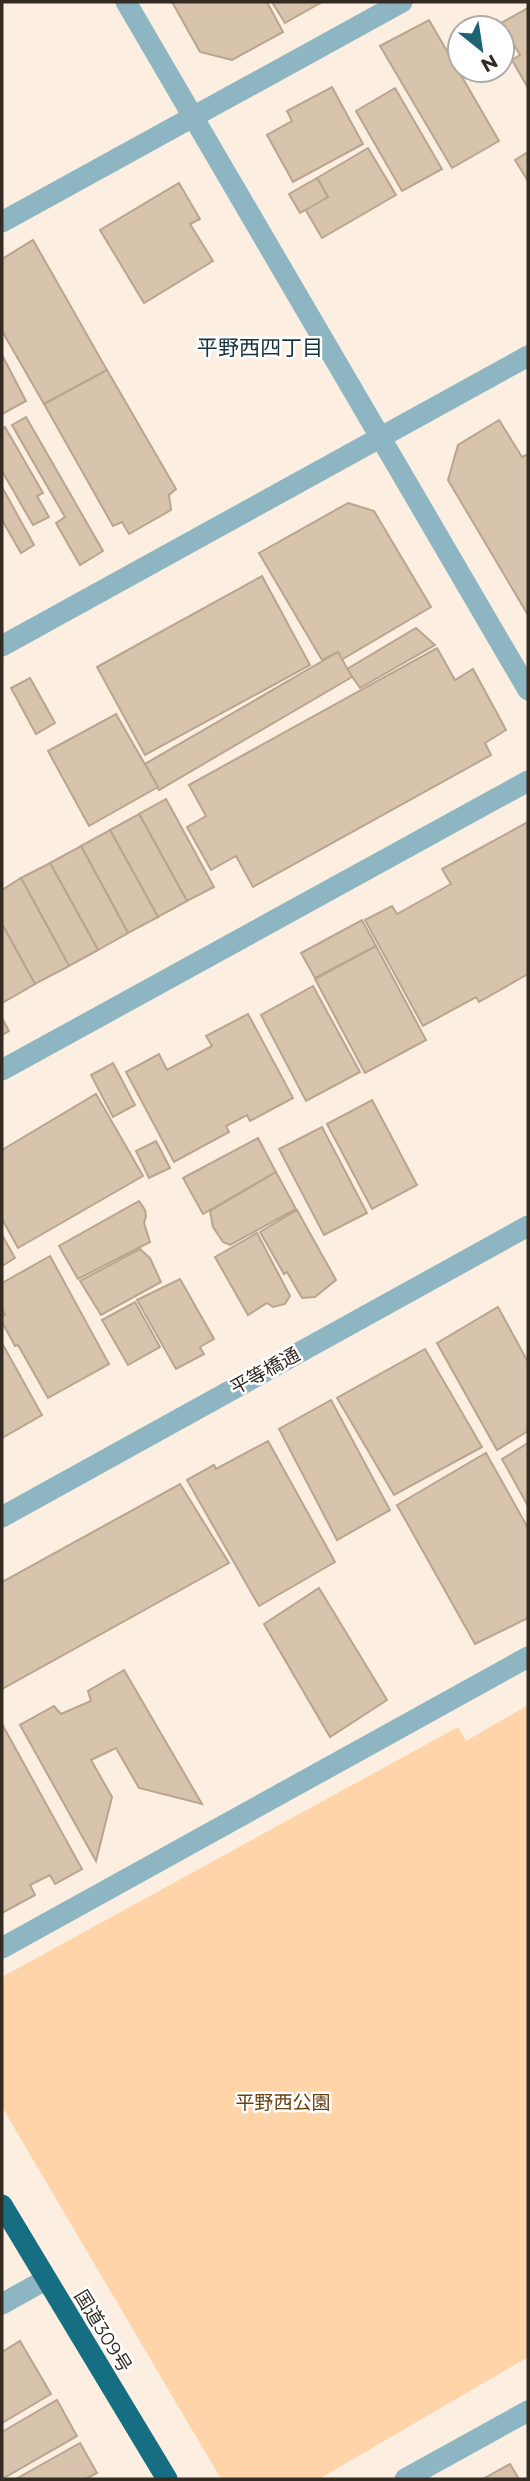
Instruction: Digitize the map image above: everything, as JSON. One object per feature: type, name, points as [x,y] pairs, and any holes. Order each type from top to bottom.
[{"type":"highway","name":"国道309号","points":[[2,2205],[167,2479]]},
{"type":"street","points":[[127,2],[528,690]]},
{"type":"street","points":[[2,222],[402,2]]},
{"type":"street","points":[[2,646],[528,356]]},
{"type":"street","points":[[2,1070],[528,781]]},
{"type":"street","name":"平等橋通","points":[[2,1517],[528,1226]]},
{"type":"street","points":[[2,1948],[528,1657]]},
{"type":"street","points":[[2,2304],[45,2280]]},
{"type":"street","points":[[405,2479],[528,2411]]},
{"type":"green space","name":"平野西公園","points":[[528,1705],[528,2357],[319,2479],[221,2479],[2,2107],[2,1977],[458,1727],[466,1741]]},
{"type":"building","points":[[172,2],[267,2],[283,32],[232,60],[200,52]]},
{"type":"building","points":[[272,2],[322,2],[285,23]]},
{"type":"building","points":[[528,8],[528,88],[516,67],[516,58],[520,55],[516,48],[516,15]]},
{"type":"building","points":[[429,20],[446,49],[446,84],[466,84],[499,141],[452,168],[380,46]]},
{"type":"building","points":[[332,87],[363,144],[293,182],[267,135],[292,121],[287,111]]},
{"type":"building","points":[[395,88],[442,169],[402,191],[356,111]]},
{"type":"building","points":[[368,148],[396,195],[322,238],[305,209],[328,197],[317,178]]},
{"type":"building","points":[[528,152],[528,181],[515,160]]},
{"type":"building","points":[[317,178],[328,197],[300,213],[289,194]]},
{"type":"building","points":[[179,183],[200,219],[190,224],[213,261],[144,303],[100,230]]},
{"type":"building","points":[[33,240],[107,370],[44,404],[2,331],[2,259]]},
{"type":"building","points":[[2,355],[26,401],[2,414]]},
{"type":"building","points":[[107,370],[176,489],[169,495],[171,510],[129,534],[122,522],[113,526],[44,404]]},
{"type":"building","points":[[26,417],[103,551],[80,565],[56,523],[65,517],[12,425]]},
{"type":"building","points":[[499,420],[522,457],[528,454],[528,615],[448,480],[458,445]]},
{"type":"building","points":[[5,427],[43,493],[37,496],[49,517],[33,525],[2,471],[2,429]]},
{"type":"building","points":[[2,487],[34,545],[21,553],[2,520]]},
{"type":"building","points":[[348,503],[374,511],[431,607],[341,660],[338,652],[322,660],[259,553]]},
{"type":"building","points":[[262,576],[310,665],[145,755],[97,667]]},
{"type":"building","points":[[416,628],[435,645],[360,688],[347,669]]},
{"type":"building","points":[[437,648],[455,680],[473,669],[506,730],[485,743],[491,755],[253,887],[236,856],[211,870],[187,827],[206,816],[189,785]]},
{"type":"building","points":[[338,652],[352,677],[159,790],[145,764]]},
{"type":"building","points":[[30,678],[55,723],[36,734],[11,688]]},
{"type":"building","points":[[116,714],[158,787],[89,826],[48,751]]},
{"type":"building","points":[[166,799],[214,887],[187,901],[139,814]]},
{"type":"building","points":[[139,814],[187,901],[158,917],[110,830]]},
{"type":"building","points":[[528,822],[528,974],[479,1002],[476,997],[423,1026],[365,920],[392,906],[397,914],[451,884],[442,869]]},
{"type":"building","points":[[110,830],[158,917],[128,933],[81,846]]},
{"type":"building","points":[[81,846],[128,933],[98,950],[50,863]]},
{"type":"building","points":[[50,863],[98,950],[69,966],[21,878]]},
{"type":"building","points":[[21,878],[69,966],[35,984],[2,924],[2,890]]},
{"type":"building","points":[[362,920],[376,946],[315,978],[301,953]]},
{"type":"building","points":[[2,924],[35,984],[2,1003]]},
{"type":"building","points":[[376,946],[426,1040],[365,1073],[315,979]]},
{"type":"building","points":[[313,986],[360,1072],[306,1101],[261,1015]]},
{"type":"building","points":[[248,1014],[293,1098],[250,1121],[247,1115],[226,1126],[229,1132],[174,1162],[126,1072],[159,1054],[167,1070],[212,1046],[206,1036]]},
{"type":"building","points":[[2,1018],[9,1031],[2,1035]]},
{"type":"building","points":[[113,1063],[135,1105],[113,1117],[91,1075]]},
{"type":"building","points":[[96,1094],[143,1176],[18,1248],[2,1219],[2,1150]]},
{"type":"building","points":[[372,1100],[417,1185],[372,1209],[327,1124]]},
{"type":"building","points":[[322,1127],[367,1213],[324,1235],[279,1149]]},
{"type":"building","points":[[258,1138],[276,1172],[203,1214],[183,1178]]},
{"type":"building","points":[[156,1141],[170,1168],[149,1178],[136,1151]]},
{"type":"building","points":[[276,1172],[296,1209],[230,1245],[223,1242],[213,1227],[210,1211]]},
{"type":"building","points":[[139,1201],[145,1210],[144,1223],[150,1242],[78,1279],[59,1246]]},
{"type":"building","points":[[297,1210],[336,1280],[315,1297],[302,1298],[287,1272],[284,1274],[260,1232]]},
{"type":"building","points":[[257,1233],[290,1296],[285,1304],[273,1307],[267,1303],[248,1315],[215,1257]]},
{"type":"building","points":[[2,1235],[15,1258],[2,1266]]},
{"type":"building","points":[[140,1249],[150,1258],[161,1282],[101,1315],[80,1281]]},
{"type":"building","points":[[50,1256],[109,1364],[48,1398],[2,1322],[5,1315],[2,1309],[2,1283]]},
{"type":"building","points":[[180,1279],[214,1339],[200,1347],[204,1354],[176,1369],[137,1300]]},
{"type":"building","points":[[135,1302],[160,1347],[128,1365],[102,1320]]},
{"type":"building","points":[[498,1307],[528,1362],[528,1431],[497,1450],[437,1343]]},
{"type":"building","points":[[2,1343],[42,1415],[2,1438]]},
{"type":"building","points":[[425,1349],[482,1447],[394,1495],[337,1398]]},
{"type":"building","points":[[331,1400],[390,1510],[337,1540],[279,1429]]},
{"type":"building","points":[[268,1441],[335,1562],[259,1606],[187,1480],[214,1465],[216,1469]]},
{"type":"building","points":[[528,1443],[528,1506],[502,1459]]},
{"type":"building","points":[[486,1453],[528,1528],[528,1618],[475,1644],[397,1505]]},
{"type":"building","points":[[180,1484],[229,1563],[2,1689],[2,1582]]},
{"type":"building","points":[[319,1588],[387,1700],[330,1737],[264,1624]]},
{"type":"building","points":[[124,1670],[202,1804],[139,1788],[116,1748],[91,1760],[112,1797],[96,1861],[20,1725],[54,1706],[61,1714],[91,1701],[88,1691]]},
{"type":"building","points":[[2,1724],[82,1869],[55,1884],[50,1875],[30,1885],[35,1895],[2,1913]]},
{"type":"building","points":[[20,2341],[51,2394],[2,2423],[2,2352]]},
{"type":"building","points":[[57,2400],[77,2436],[2,2479],[2,2432]]},
{"type":"building","points":[[80,2443],[97,2473],[85,2479],[16,2479]]},
{"type":"building","points":[[510,2464],[519,2479],[483,2479]]},
{"type":"district","name":"平野西四丁目","points":[[260,347]]}]
